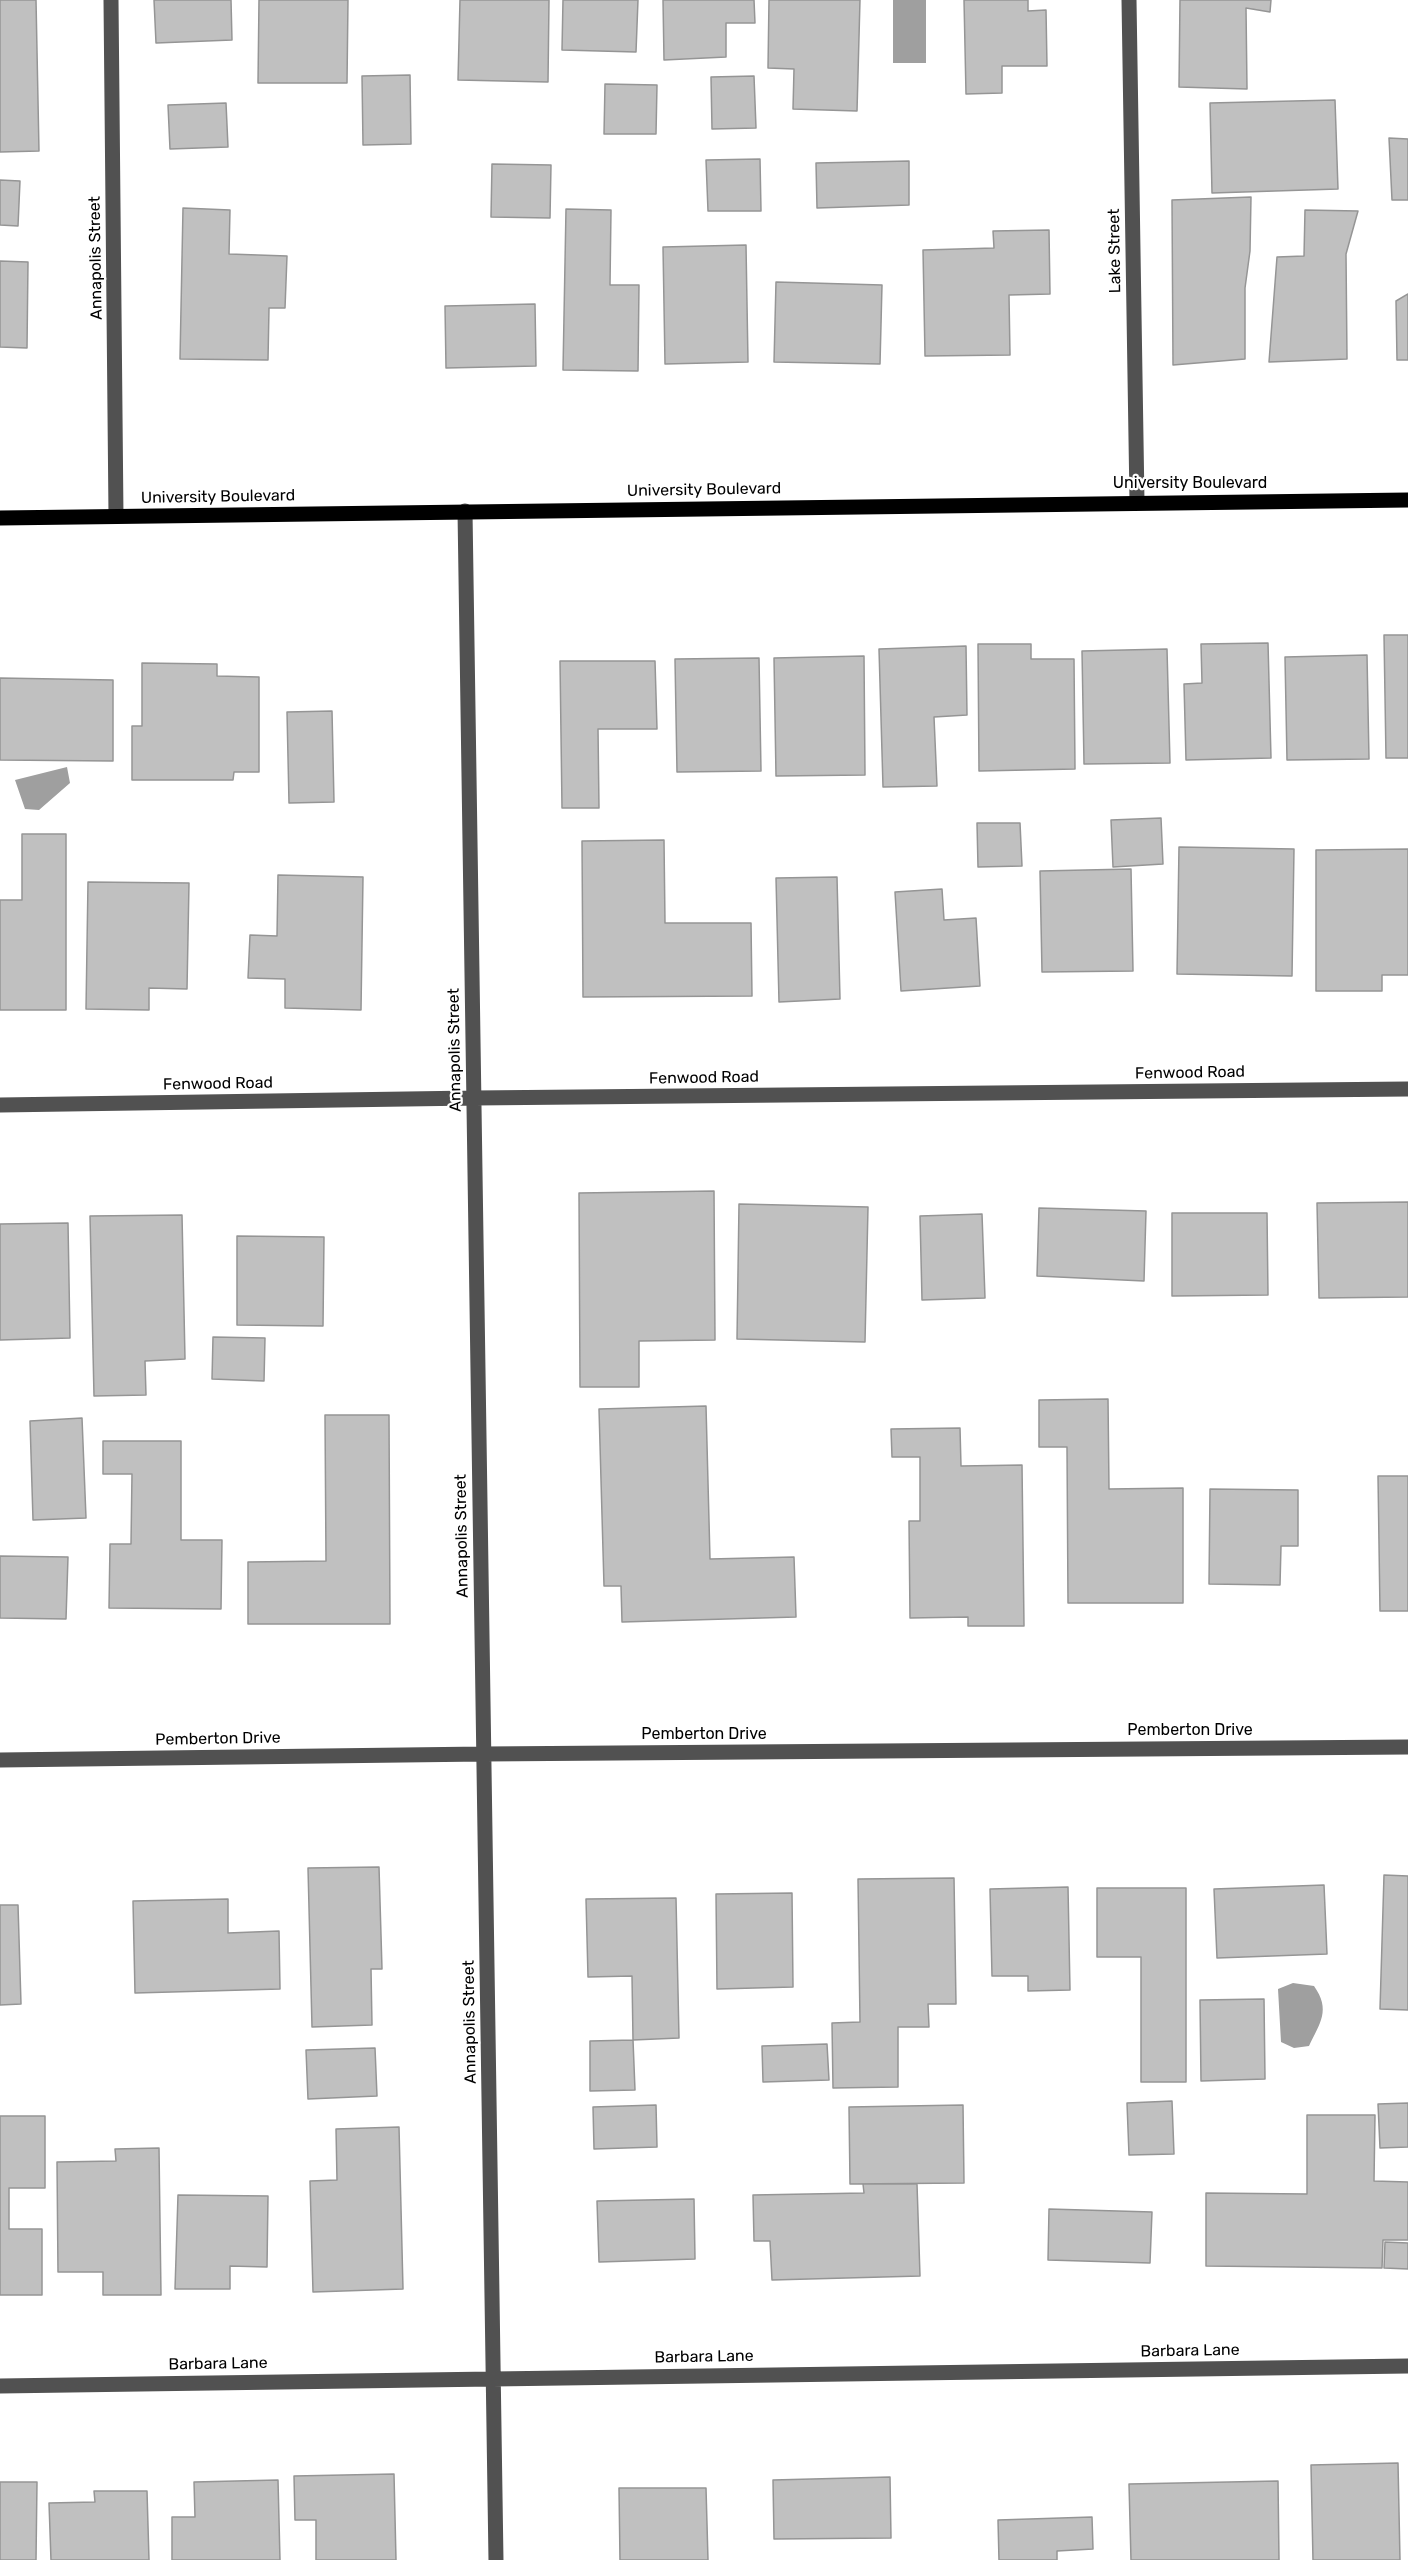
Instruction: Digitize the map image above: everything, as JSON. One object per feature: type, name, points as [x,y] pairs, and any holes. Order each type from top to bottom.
[{"type":"main road","name":"University Boulevard","points":[[0,518],[1137,501],[1408,500]]},
{"type":"street","name":"Annapolis Street","points":[[111,0],[116,516]]},
{"type":"street","name":"Lake Street","points":[[1129,0],[1137,501]]},
{"type":"street","name":"Annapolis Street","points":[[465,511],[496,2560]]},
{"type":"street","name":"Fenwood Road","points":[[0,1106],[474,1098],[1408,1089]]},
{"type":"street","name":"Pemberton Drive","points":[[0,1760],[1408,1747]]},
{"type":"street","name":"Barbara Lane","points":[[0,2386],[493,2377],[1408,2366]]},
{"type":"shaded area","points":[[893,0],[926,0],[926,63],[893,63]]},
{"type":"shaded area","points":[[67,767],[70,783],[39,810],[25,809],[15,780]]},
{"type":"shaded area","points":[[1293,1983],[1314,1986],[1323,2009],[1320,2023],[1309,2046],[1294,2048],[1281,2042],[1278,1989]]},
{"type":"building","points":[[0,0],[36,0],[39,151],[0,152]]},
{"type":"building","points":[[154,0],[231,0],[232,40],[156,43]]},
{"type":"building","points":[[259,0],[348,0],[347,83],[258,83]]},
{"type":"building","points":[[460,0],[549,0],[548,82],[458,80]]},
{"type":"building","points":[[563,0],[638,0],[636,52],[562,50]]},
{"type":"building","points":[[663,0],[754,0],[755,23],[726,23],[726,57],[664,60]]},
{"type":"building","points":[[769,0],[860,0],[857,111],[793,109],[794,69],[768,68]]},
{"type":"building","points":[[964,0],[1028,0],[1028,11],[1046,10],[1047,66],[1002,66],[1002,93],[966,94]]},
{"type":"building","points":[[1180,0],[1271,0],[1270,12],[1246,8],[1247,89],[1179,87]]},
{"type":"building","points":[[410,75],[411,144],[363,145],[362,76]]},
{"type":"building","points":[[754,76],[756,128],[712,129],[711,77]]},
{"type":"building","points":[[605,84],[657,85],[656,134],[604,134]]},
{"type":"building","points":[[1335,100],[1338,189],[1212,193],[1210,103]]},
{"type":"building","points":[[226,103],[228,147],[170,149],[168,105]]},
{"type":"building","points":[[1389,138],[1408,139],[1408,200],[1392,200]]},
{"type":"building","points":[[760,159],[761,211],[708,211],[706,160]]},
{"type":"building","points":[[909,161],[909,205],[817,208],[816,163]]},
{"type":"building","points":[[492,164],[551,165],[550,218],[491,217]]},
{"type":"building","points":[[0,180],[20,181],[18,226],[0,225]]},
{"type":"building","points":[[1251,197],[1250,251],[1245,288],[1245,359],[1173,365],[1172,200]]},
{"type":"building","points":[[183,208],[230,210],[229,254],[287,256],[285,308],[269,308],[268,360],[180,359]]},
{"type":"building","points":[[566,209],[611,210],[610,285],[639,285],[638,371],[563,370]]},
{"type":"building","points":[[1305,210],[1358,211],[1346,254],[1347,359],[1269,362],[1277,257],[1304,256]]},
{"type":"building","points":[[1049,230],[1050,294],[1009,295],[1010,355],[925,356],[923,250],[994,248],[993,231]]},
{"type":"building","points":[[746,245],[748,362],[665,364],[663,247]]},
{"type":"building","points":[[0,261],[28,262],[27,348],[0,347]]},
{"type":"building","points":[[776,282],[882,285],[880,364],[774,362]]},
{"type":"building","points":[[1408,294],[1408,360],[1397,360],[1396,301]]},
{"type":"building","points":[[535,304],[536,366],[446,368],[445,306]]},
{"type":"building","points":[[1384,635],[1408,635],[1408,758],[1386,758]]},
{"type":"building","points":[[1268,643],[1271,758],[1186,760],[1184,684],[1202,683],[1201,644]]},
{"type":"building","points":[[978,644],[1031,644],[1031,659],[1074,659],[1075,769],[979,771]]},
{"type":"building","points":[[966,646],[967,715],[934,717],[937,786],[883,787],[879,649]]},
{"type":"building","points":[[1167,649],[1170,763],[1084,764],[1082,651]]},
{"type":"building","points":[[1367,655],[1369,759],[1287,760],[1285,657]]},
{"type":"building","points":[[864,656],[865,775],[776,776],[774,658]]},
{"type":"building","points":[[759,658],[761,771],[677,772],[675,659]]},
{"type":"building","points":[[560,661],[655,661],[657,729],[598,729],[599,808],[562,808]]},
{"type":"building","points":[[142,663],[217,664],[217,676],[259,677],[259,772],[234,772],[233,780],[132,780],[132,726],[142,726]]},
{"type":"building","points":[[0,678],[113,680],[113,761],[0,760]]},
{"type":"building","points":[[332,711],[334,802],[289,803],[287,712]]},
{"type":"building","points":[[1161,818],[1163,864],[1113,867],[1111,820]]},
{"type":"building","points":[[977,823],[1020,823],[1022,866],[978,867]]},
{"type":"building","points":[[22,834],[66,834],[66,1010],[0,1010],[0,900],[22,900]]},
{"type":"building","points":[[664,840],[665,923],[751,923],[752,996],[583,997],[582,841]]},
{"type":"building","points":[[1179,847],[1294,849],[1292,976],[1177,974]]},
{"type":"building","points":[[1408,849],[1408,975],[1382,975],[1382,991],[1316,991],[1316,850]]},
{"type":"building","points":[[1131,869],[1133,971],[1042,972],[1040,871]]},
{"type":"building","points":[[278,875],[363,877],[361,1010],[285,1008],[285,979],[248,978],[250,935],[277,936]]},
{"type":"building","points":[[837,877],[840,999],[779,1002],[776,878]]},
{"type":"building","points":[[88,882],[189,883],[187,989],[149,988],[149,1010],[86,1009]]},
{"type":"building","points":[[942,889],[944,920],[976,918],[980,986],[901,991],[895,892]]},
{"type":"building","points":[[714,1191],[715,1340],[639,1341],[639,1387],[580,1387],[579,1193]]},
{"type":"building","points":[[1408,1202],[1408,1297],[1319,1298],[1317,1203]]},
{"type":"building","points":[[739,1204],[868,1207],[865,1342],[737,1339]]},
{"type":"building","points":[[1039,1208],[1146,1211],[1144,1281],[1037,1276]]},
{"type":"building","points":[[1172,1213],[1267,1213],[1268,1295],[1172,1296]]},
{"type":"building","points":[[982,1214],[985,1298],[922,1300],[920,1216]]},
{"type":"building","points":[[182,1215],[185,1359],[145,1361],[146,1395],[94,1396],[90,1216]]},
{"type":"building","points":[[68,1223],[70,1338],[0,1340],[0,1224]]},
{"type":"building","points":[[237,1236],[324,1237],[323,1326],[237,1325]]},
{"type":"building","points":[[213,1337],[265,1338],[264,1381],[212,1379]]},
{"type":"building","points":[[1108,1399],[1109,1489],[1183,1488],[1183,1603],[1068,1603],[1067,1447],[1039,1447],[1039,1400]]},
{"type":"building","points":[[706,1406],[710,1559],[794,1557],[796,1617],[622,1622],[621,1586],[604,1586],[599,1409]]},
{"type":"building","points":[[325,1415],[389,1415],[390,1624],[248,1624],[248,1562],[326,1561]]},
{"type":"building","points":[[82,1418],[86,1518],[33,1520],[30,1421]]},
{"type":"building","points":[[960,1428],[961,1466],[1022,1465],[1024,1626],[968,1626],[968,1617],[910,1618],[909,1521],[920,1521],[920,1457],[892,1457],[891,1429]]},
{"type":"building","points":[[103,1441],[181,1441],[181,1540],[222,1540],[221,1609],[109,1608],[110,1544],[131,1544],[132,1474],[103,1474]]},
{"type":"building","points":[[1378,1476],[1408,1476],[1408,1611],[1380,1611]]},
{"type":"building","points":[[1210,1489],[1298,1490],[1298,1546],[1281,1546],[1280,1585],[1209,1584]]},
{"type":"building","points":[[0,1556],[68,1557],[66,1619],[0,1618]]},
{"type":"building","points":[[379,1867],[382,1969],[371,1969],[372,2025],[312,2027],[308,1868]]},
{"type":"building","points":[[1384,1875],[1408,1876],[1408,2010],[1380,2009]]},
{"type":"building","points":[[954,1878],[956,2004],[928,2004],[929,2027],[898,2027],[898,2087],[833,2088],[832,2023],[860,2022],[858,1879]]},
{"type":"building","points":[[1324,1885],[1327,1954],[1217,1958],[1214,1889]]},
{"type":"building","points":[[1068,1887],[1070,1990],[1028,1991],[1028,1976],[992,1976],[990,1889]]},
{"type":"building","points":[[1097,1888],[1186,1888],[1186,2082],[1141,2082],[1141,1957],[1097,1957]]},
{"type":"building","points":[[792,1893],[793,1987],[717,1989],[716,1894]]},
{"type":"building","points":[[676,1898],[679,2038],[633,2040],[632,1976],[588,1977],[586,1899]]},
{"type":"building","points":[[228,1899],[228,1933],[279,1931],[280,1989],[135,1993],[133,1901]]},
{"type":"building","points":[[0,1905],[18,1905],[21,2004],[0,2005]]},
{"type":"building","points":[[1264,1999],[1265,2079],[1201,2081],[1200,2000]]},
{"type":"building","points":[[633,2040],[635,2090],[590,2091],[590,2041]]},
{"type":"building","points":[[827,2044],[829,2080],[763,2082],[762,2046]]},
{"type":"building","points":[[375,2048],[377,2096],[308,2099],[306,2050]]},
{"type":"building","points":[[1172,2101],[1174,2154],[1129,2155],[1127,2103]]},
{"type":"building","points":[[1408,2103],[1408,2147],[1380,2148],[1378,2104]]},
{"type":"building","points":[[656,2105],[657,2147],[594,2149],[593,2107]]},
{"type":"building","points":[[963,2105],[964,2183],[850,2184],[849,2107]]},
{"type":"building","points":[[1307,2115],[1375,2115],[1374,2181],[1408,2182],[1408,2240],[1383,2240],[1382,2268],[1206,2266],[1206,2193],[1307,2194]]},
{"type":"building","points":[[0,2116],[45,2116],[45,2188],[9,2188],[9,2229],[42,2229],[42,2295],[0,2295]]},
{"type":"building","points":[[399,2127],[403,2289],[313,2292],[310,2181],[337,2180],[336,2129]]},
{"type":"building","points":[[159,2148],[161,2295],[103,2295],[103,2272],[58,2272],[57,2162],[116,2161],[115,2149]]},
{"type":"building","points":[[863,2184],[917,2184],[920,2276],[772,2280],[770,2241],[754,2241],[753,2195],[864,2193]]},
{"type":"building","points":[[178,2195],[268,2196],[267,2267],[230,2266],[230,2289],[175,2289]]},
{"type":"building","points":[[694,2199],[695,2259],[599,2262],[597,2201]]},
{"type":"building","points":[[1049,2209],[1152,2212],[1150,2263],[1048,2260]]},
{"type":"building","points":[[1385,2242],[1408,2243],[1408,2269],[1384,2268]]},
{"type":"building","points":[[1398,2463],[1400,2560],[1313,2560],[1311,2465]]},
{"type":"building","points":[[394,2474],[396,2560],[316,2560],[316,2520],[295,2520],[294,2476]]},
{"type":"building","points":[[890,2477],[891,2538],[774,2539],[773,2480]]},
{"type":"building","points":[[278,2480],[280,2560],[172,2560],[172,2517],[195,2517],[194,2482]]},
{"type":"building","points":[[1278,2481],[1279,2560],[1131,2560],[1129,2484]]},
{"type":"building","points":[[0,2482],[37,2482],[36,2560],[0,2560]]},
{"type":"building","points":[[619,2488],[706,2488],[708,2560],[620,2560]]},
{"type":"building","points":[[94,2491],[147,2491],[149,2560],[51,2560],[49,2503],[95,2502]]},
{"type":"building","points":[[1092,2517],[1093,2549],[1057,2551],[1057,2560],[999,2560],[998,2520]]}]
